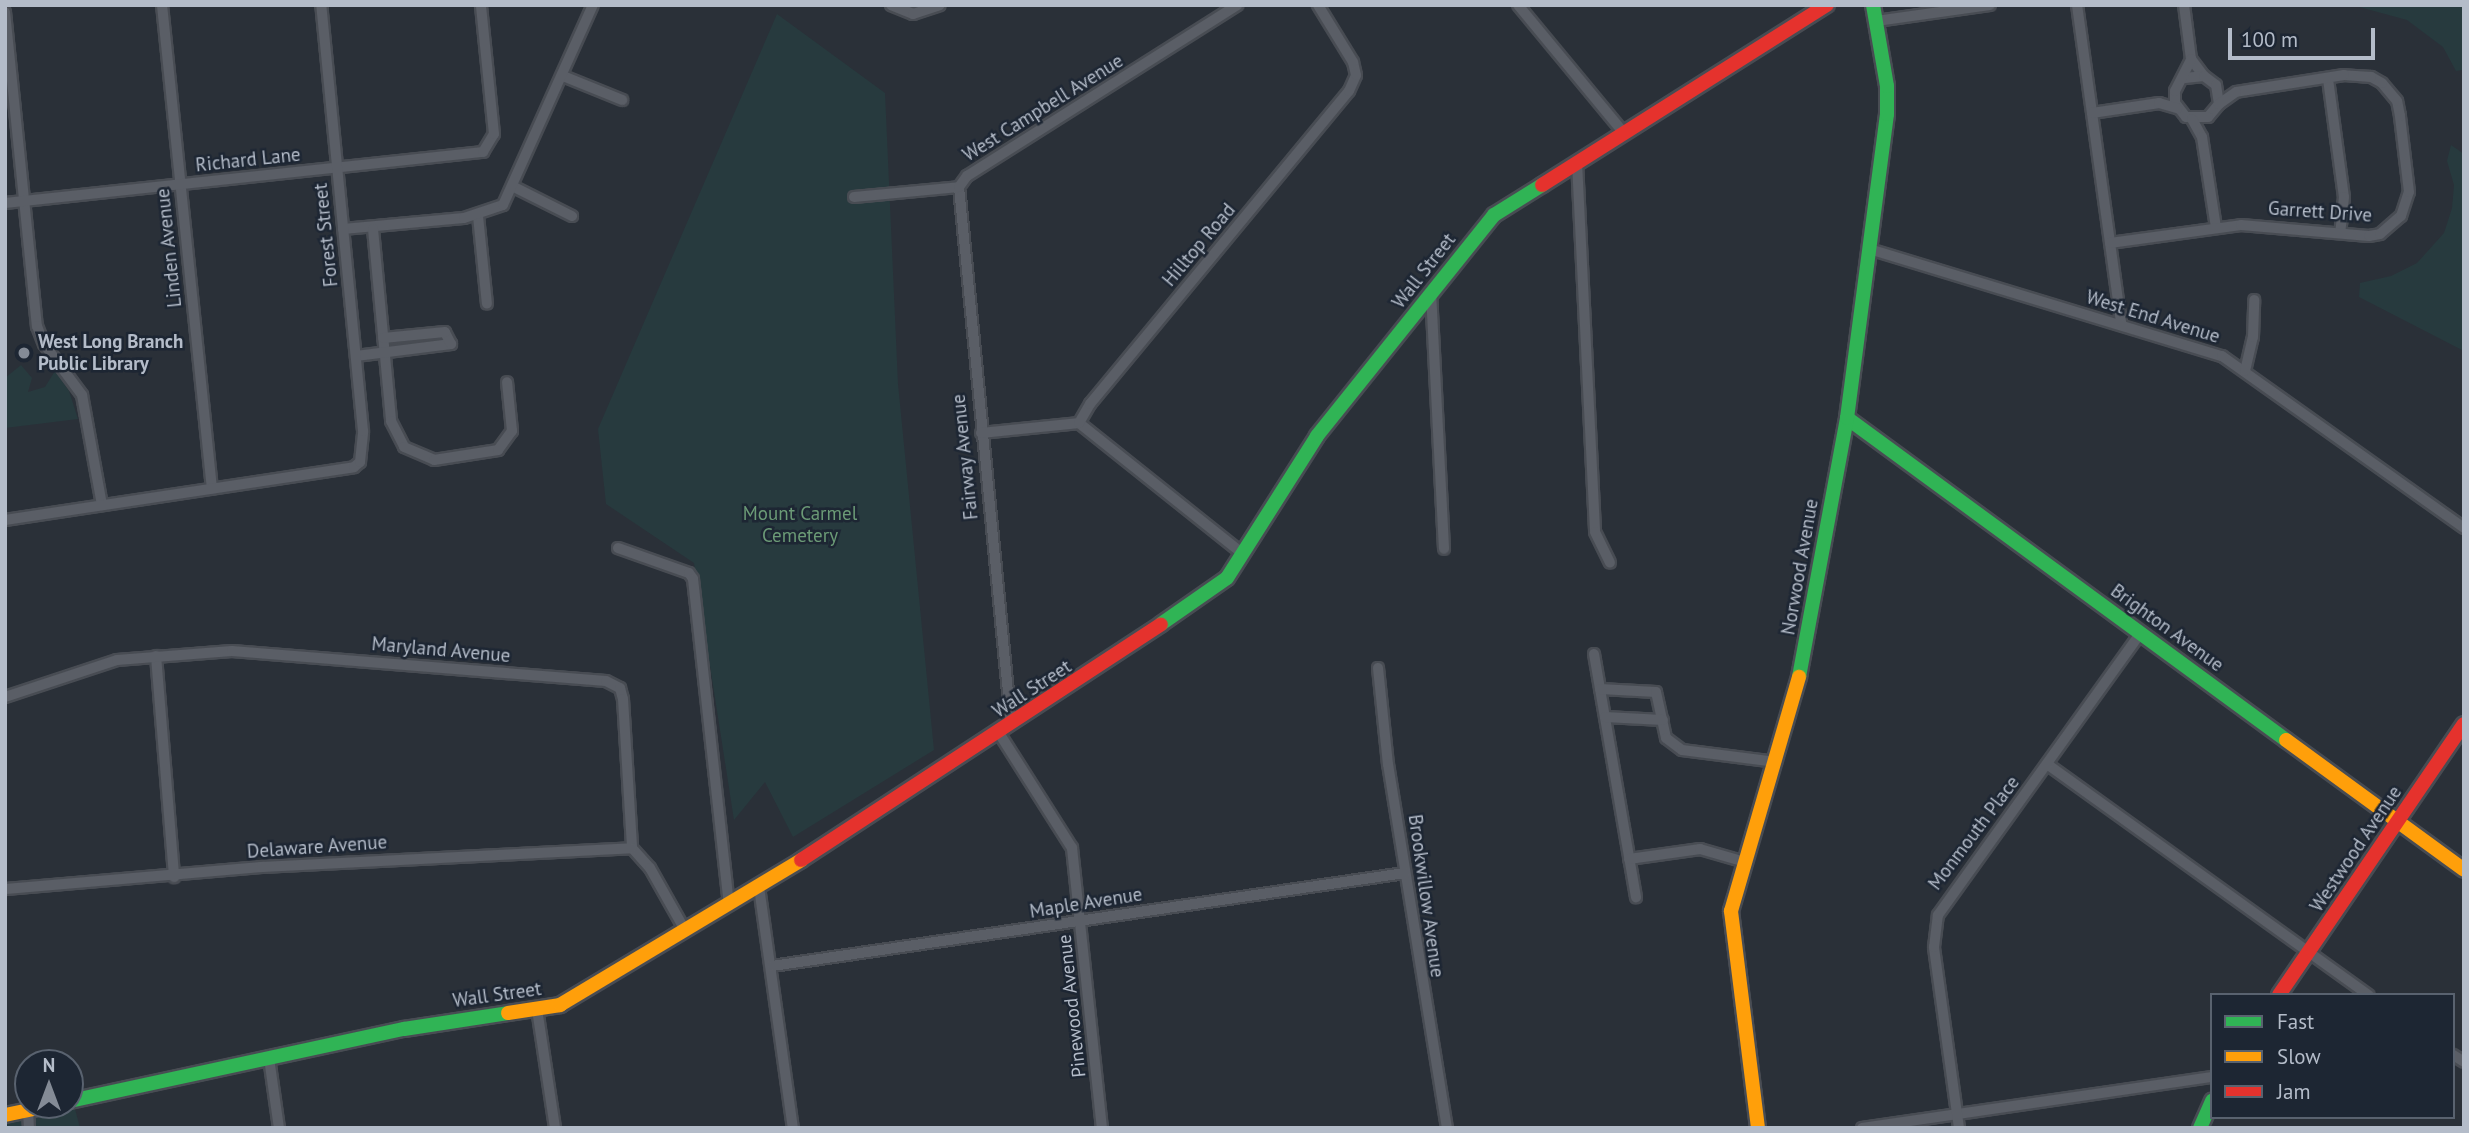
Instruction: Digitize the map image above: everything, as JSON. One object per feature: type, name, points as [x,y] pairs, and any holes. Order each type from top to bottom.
[{"type":"street","name":"Linden Avenue","points":[[162,5],[212,488]]},
{"type":"street","name":"Forest Street","points":[[212,488],[354,467],[360,461],[363,431],[321,5]]},
{"type":"street","name":"Richard Lane","points":[[5,203],[476,154],[491,144],[494,134],[481,5]]},
{"type":"street","points":[[343,229],[373,229],[478,216],[503,205],[514,187],[593,5]]},
{"type":"street","points":[[891,5],[913,14],[940,5]]},
{"type":"street","name":"West Campbell Avenue","points":[[854,197],[960,187],[968,176],[1238,5]]},
{"type":"street","name":"Hilltop Road","points":[[1079,423],[1352,87],[1353,62],[1318,5]]},
{"type":"street","points":[[1535,5],[1521,9],[1623,132]]},
{"type":"street","name":"Wall Street","points":[[84,1098],[435,1023],[564,1003],[758,887],[1005,728],[1227,578],[1317,436],[1494,215],[1827,5]]},
{"type":"street","name":"Norwood Avenue","points":[[1758,1128],[1730,924],[1745,862],[1776,762],[1804,657],[1847,418],[1887,114],[1873,5]]},
{"type":"street","points":[[1876,21],[1990,5]]},
{"type":"street","points":[[2077,5],[2121,324]]},
{"type":"street","points":[[2159,103],[2175,91],[2185,78],[2191,59],[2184,5]]},
{"type":"street","points":[[5,12],[39,333],[82,395],[102,505]]},
{"type":"street","name":"Garrett Drive","points":[[2191,59],[2204,76],[2216,85],[2236,92]]},
{"type":"street","points":[[563,76],[622,100]]},
{"type":"street","points":[[2185,78],[2204,76]]},
{"type":"street","name":"Garrett Drive","points":[[2110,243],[2216,227],[2262,226],[2380,234],[2401,216],[2409,192],[2400,116],[2391,93],[2371,77],[2328,79],[2236,92],[2219,104],[2208,117]]},
{"type":"street","points":[[2328,79],[2343,197],[2340,233]]},
{"type":"street","points":[[2216,85],[2219,104]]},
{"type":"street","points":[[2175,91],[2177,108]]},
{"type":"street","points":[[2092,113],[2159,103],[2177,108],[2192,119],[2202,137],[2216,227]]},
{"type":"street","points":[[2192,119],[2208,117],[2202,137]]},
{"type":"street","points":[[1577,162],[1595,532],[1610,564]]},
{"type":"street","points":[[514,187],[572,216]]},
{"type":"street","name":"Fairway Avenue","points":[[960,187],[1005,728]]},
{"type":"street","points":[[478,216],[487,303]]},
{"type":"street","points":[[373,229],[393,431],[404,447],[426,459],[481,456],[505,445],[512,425],[507,382]]},
{"type":"street","name":"West End Avenue","points":[[1869,249],[2206,349],[2245,371],[2464,528]]},
{"type":"street","points":[[1432,292],[1444,549]]},
{"type":"street","points":[[2245,371],[2253,337],[2254,300]]},
{"type":"street","points":[[355,356],[384,355],[451,344],[446,332],[383,338]]},
{"type":"street","name":"Brighton Avenue","points":[[1847,418],[2464,870]]},
{"type":"street","points":[[981,433],[1079,423],[1242,553]]},
{"type":"street","points":[[5,520],[212,488]]},
{"type":"street","points":[[618,548],[689,573],[693,579],[729,905]]},
{"type":"street","name":"Monmouth Place","points":[[1959,1128],[1933,930],[1950,892],[2141,633]]},
{"type":"street","name":"Maryland Avenue","points":[[5,697],[94,664],[156,656],[242,651],[615,684],[624,704],[632,848]]},
{"type":"street","points":[[1594,654],[1636,897]]},
{"type":"street","points":[[156,656],[174,877]]},
{"type":"street","name":"Brookwillow Avenue","points":[[1378,668],[1405,873],[1447,1128]]},
{"type":"street","points":[[1600,689],[1656,692],[1668,741],[1682,750],[1776,762]]},
{"type":"street","points":[[1605,717],[1662,720]]},
{"type":"street","name":"Westwood Avenue","points":[[2280,993],[2464,724]]},
{"type":"street","name":"Pinewood Avenue","points":[[1005,728],[1068,839],[1081,922],[1102,1128]]},
{"type":"street","points":[[2047,764],[2366,993]]},
{"type":"street","points":[[632,848],[650,868],[685,930]]},
{"type":"street","name":"Delaware Avenue","points":[[5,889],[317,863],[632,848]]},
{"type":"street","points":[[1629,859],[1700,849],[1745,862]]},
{"type":"street","name":"Maple Avenue","points":[[772,966],[1405,873]]},
{"type":"street","points":[[758,887],[772,966],[793,1128]]},
{"type":"street","points":[[537,1009],[555,1128]]},
{"type":"street","points":[[269,1058],[279,1128]]},
{"type":"street","points":[[1862,1128],[2210,1077]]},
{"type":"street","points":[[2200,1128],[2210,1106]]},
{"type":"green space","points":[[2352,5],[2464,5],[2462,70],[2456,71],[2443,47],[2407,20]]},
{"type":"green space","name":"Mount Carmel Cemetery","points":[[777,14],[885,93],[898,384],[934,750],[793,837],[765,782],[734,820],[694,563],[606,504],[598,429]]},
{"type":"green space","points":[[2451,145],[2464,154],[2462,350],[2359,297],[2360,283],[2391,276],[2417,263],[2444,233],[2452,208],[2454,185],[2447,161]]},
{"type":"green space","points":[[21,365],[32,378],[28,392],[45,387],[55,371],[69,391],[78,419],[5,428],[5,378]]},
{"type":"green space","points":[[28,1119],[78,1119],[80,1128],[5,1128],[5,1124]]},
{"type":"traffic: fast","points":[[1799,677],[1847,418],[1887,114],[1887,86],[1873,5]]},
{"type":"traffic: fast","points":[[1161,624],[1227,578],[1317,436],[1494,215],[1542,185]]},
{"type":"traffic: fast","points":[[1847,418],[2286,740]]},
{"type":"traffic: fast","points":[[84,1098],[404,1029],[508,1013]]},
{"type":"traffic: fast","points":[[2200,1128],[2210,1106]]},
{"type":"traffic: slow","points":[[1758,1128],[1731,911],[1799,677]]},
{"type":"traffic: slow","points":[[2286,740],[2464,870]]},
{"type":"traffic: slow","points":[[508,1013],[560,1005],[801,860]]},
{"type":"traffic: slow","points":[[5,1115],[14,1113]]},
{"type":"traffic: jam","points":[[1542,185],[1827,5]]},
{"type":"traffic: jam","points":[[801,860],[1161,624]]},
{"type":"traffic: jam","points":[[2280,993],[2464,724]]},
{"type":"place","name":"West Long Branch Public Library","points":[[24,353]]}]
